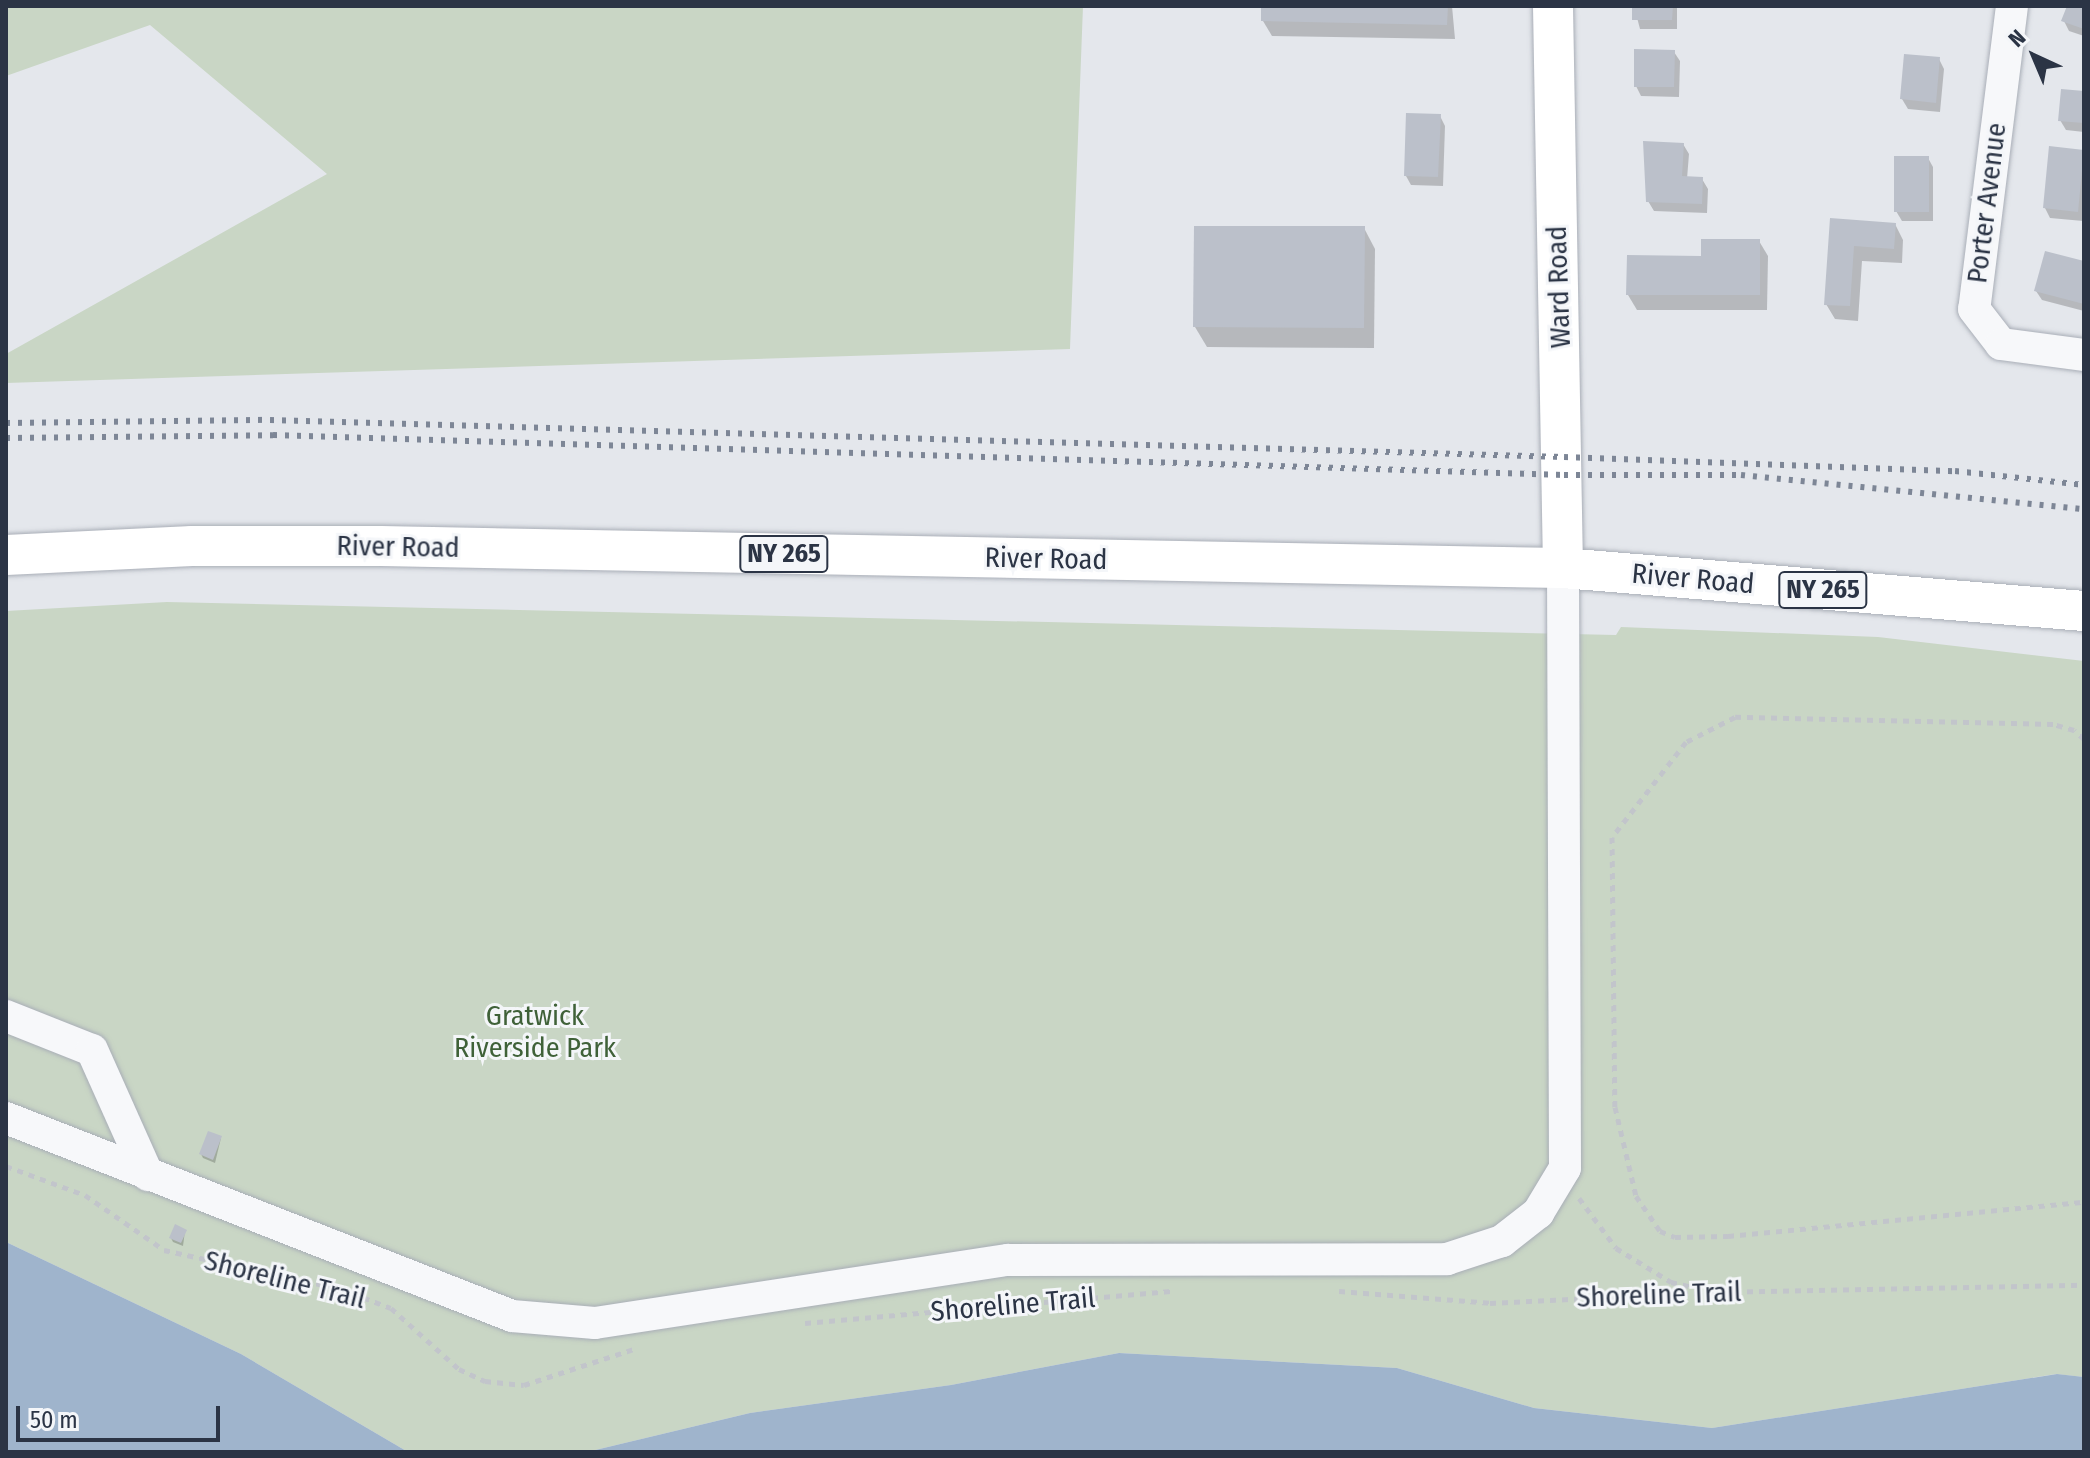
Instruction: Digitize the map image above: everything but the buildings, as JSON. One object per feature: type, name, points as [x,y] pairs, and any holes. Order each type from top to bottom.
[{"type":"main road","name":"Ward Road","points":[[1553,6],[1563,568]]},
{"type":"main road","name":"River Road","points":[[6,555],[192,546],[381,546],[1563,568],[2084,611]]},
{"type":"street","name":"Porter Avenue","points":[[2012,6],[1974,309],[2001,344],[2084,355]]},
{"type":"street","points":[[6,1118],[512,1316],[595,1323],[1008,1260],[1447,1259],[1502,1241],[1538,1213],[1565,1168],[1563,568]]},
{"type":"street","points":[[6,1016],[92,1050],[148,1175]]},
{"type":"path","points":[[2084,739],[2074,730],[2053,724],[1735,717],[1686,742],[1612,837],[1615,1107],[1636,1196],[1660,1231],[1675,1237],[1728,1236],[2084,1202]]},
{"type":"path","name":"Shoreline Trail","points":[[6,1166],[85,1195],[164,1250],[341,1289],[391,1308],[459,1369],[485,1381],[524,1385],[648,1344]]},
{"type":"path","points":[[1565,1168],[1586,1211],[1616,1248],[1671,1282],[1711,1292]]},
{"type":"path","name":"Shoreline Trail","points":[[1335,1290],[1490,1303],[1711,1292],[2084,1285]]},
{"type":"path","name":"Shoreline Trail","points":[[793,1324],[1179,1291]]},
{"type":"green space","points":[[6,6],[1083,6],[1070,349],[6,383],[6,354],[327,174],[150,25],[6,76]]},
{"type":"green space","name":"Gratwick Riverside Park","points":[[167,602],[1616,635],[1621,627],[1878,637],[2084,661],[2084,1377],[2056,1374],[1712,1428],[1534,1408],[1397,1368],[1119,1353],[951,1385],[750,1413],[587,1452],[408,1452],[241,1354],[6,1242],[6,611]]},
{"type":"water","points":[[6,1242],[241,1354],[408,1452],[6,1452]]},
{"type":"water","points":[[1119,1353],[1397,1368],[1534,1408],[1712,1428],[2057,1374],[2084,1377],[2084,1452],[587,1452],[750,1413],[951,1385]]},
{"type":"railway","points":[[6,423],[270,420],[1564,457],[1955,471],[2084,485]]},
{"type":"railway","points":[[6,438],[273,435],[1564,475],[1741,475],[2084,509]]}]
